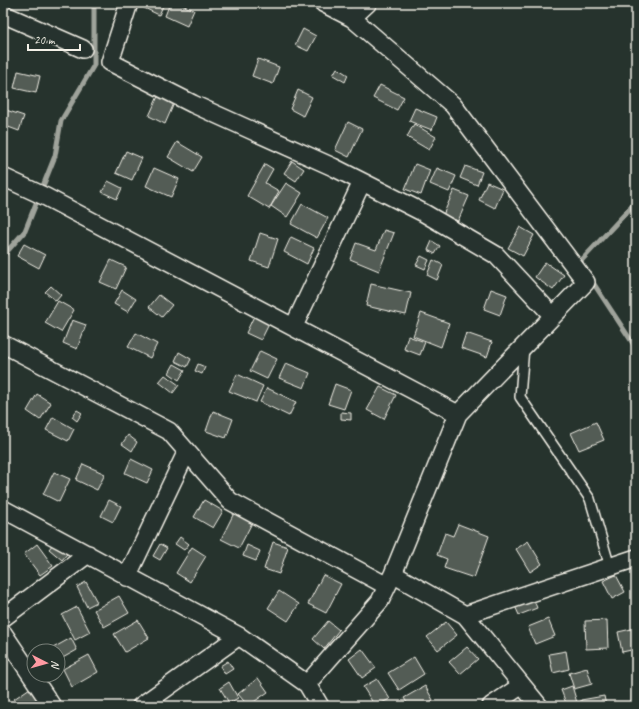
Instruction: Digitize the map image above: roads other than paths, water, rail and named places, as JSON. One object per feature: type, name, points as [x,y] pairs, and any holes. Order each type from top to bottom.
[{"type":"street","points":[[129,3],[110,62],[193,104],[333,167],[424,213],[496,255],[552,315]]},
{"type":"street","points":[[307,684],[380,601],[458,414],[552,315],[586,282],[453,105],[352,18],[323,3]]},
{"type":"street","points":[[352,18],[368,3]]},
{"type":"street","points":[[3,14],[83,49]]},
{"type":"street","points":[[3,177],[46,197],[294,326],[458,414]]},
{"type":"street","points":[[294,326],[362,182]]},
{"type":"street","points":[[3,344],[169,430],[186,453],[230,501],[390,580],[465,615],[539,706]]},
{"type":"street","points":[[127,577],[186,453]]},
{"type":"street","points":[[3,509],[239,636],[307,684],[320,706]]},
{"type":"street","points":[[3,618],[88,554]]},
{"type":"street","points":[[465,615],[636,558]]},
{"type":"street","points":[[3,632],[52,706]]},
{"type":"street","points":[[141,706],[239,636]]},
{"type":"street","points":[[492,706],[522,685]]},
{"type":"lane","points":[[525,344],[520,397],[590,499],[610,567]]},
{"type":"waterway","points":[[3,256],[25,231],[55,156],[61,121],[94,65],[94,3]]},
{"type":"waterway","points":[[582,265],[580,262],[636,202]]},
{"type":"waterway","points":[[590,278],[636,348]]},
{"type":"waterway","points":[[633,706],[634,691],[636,687]]}]
